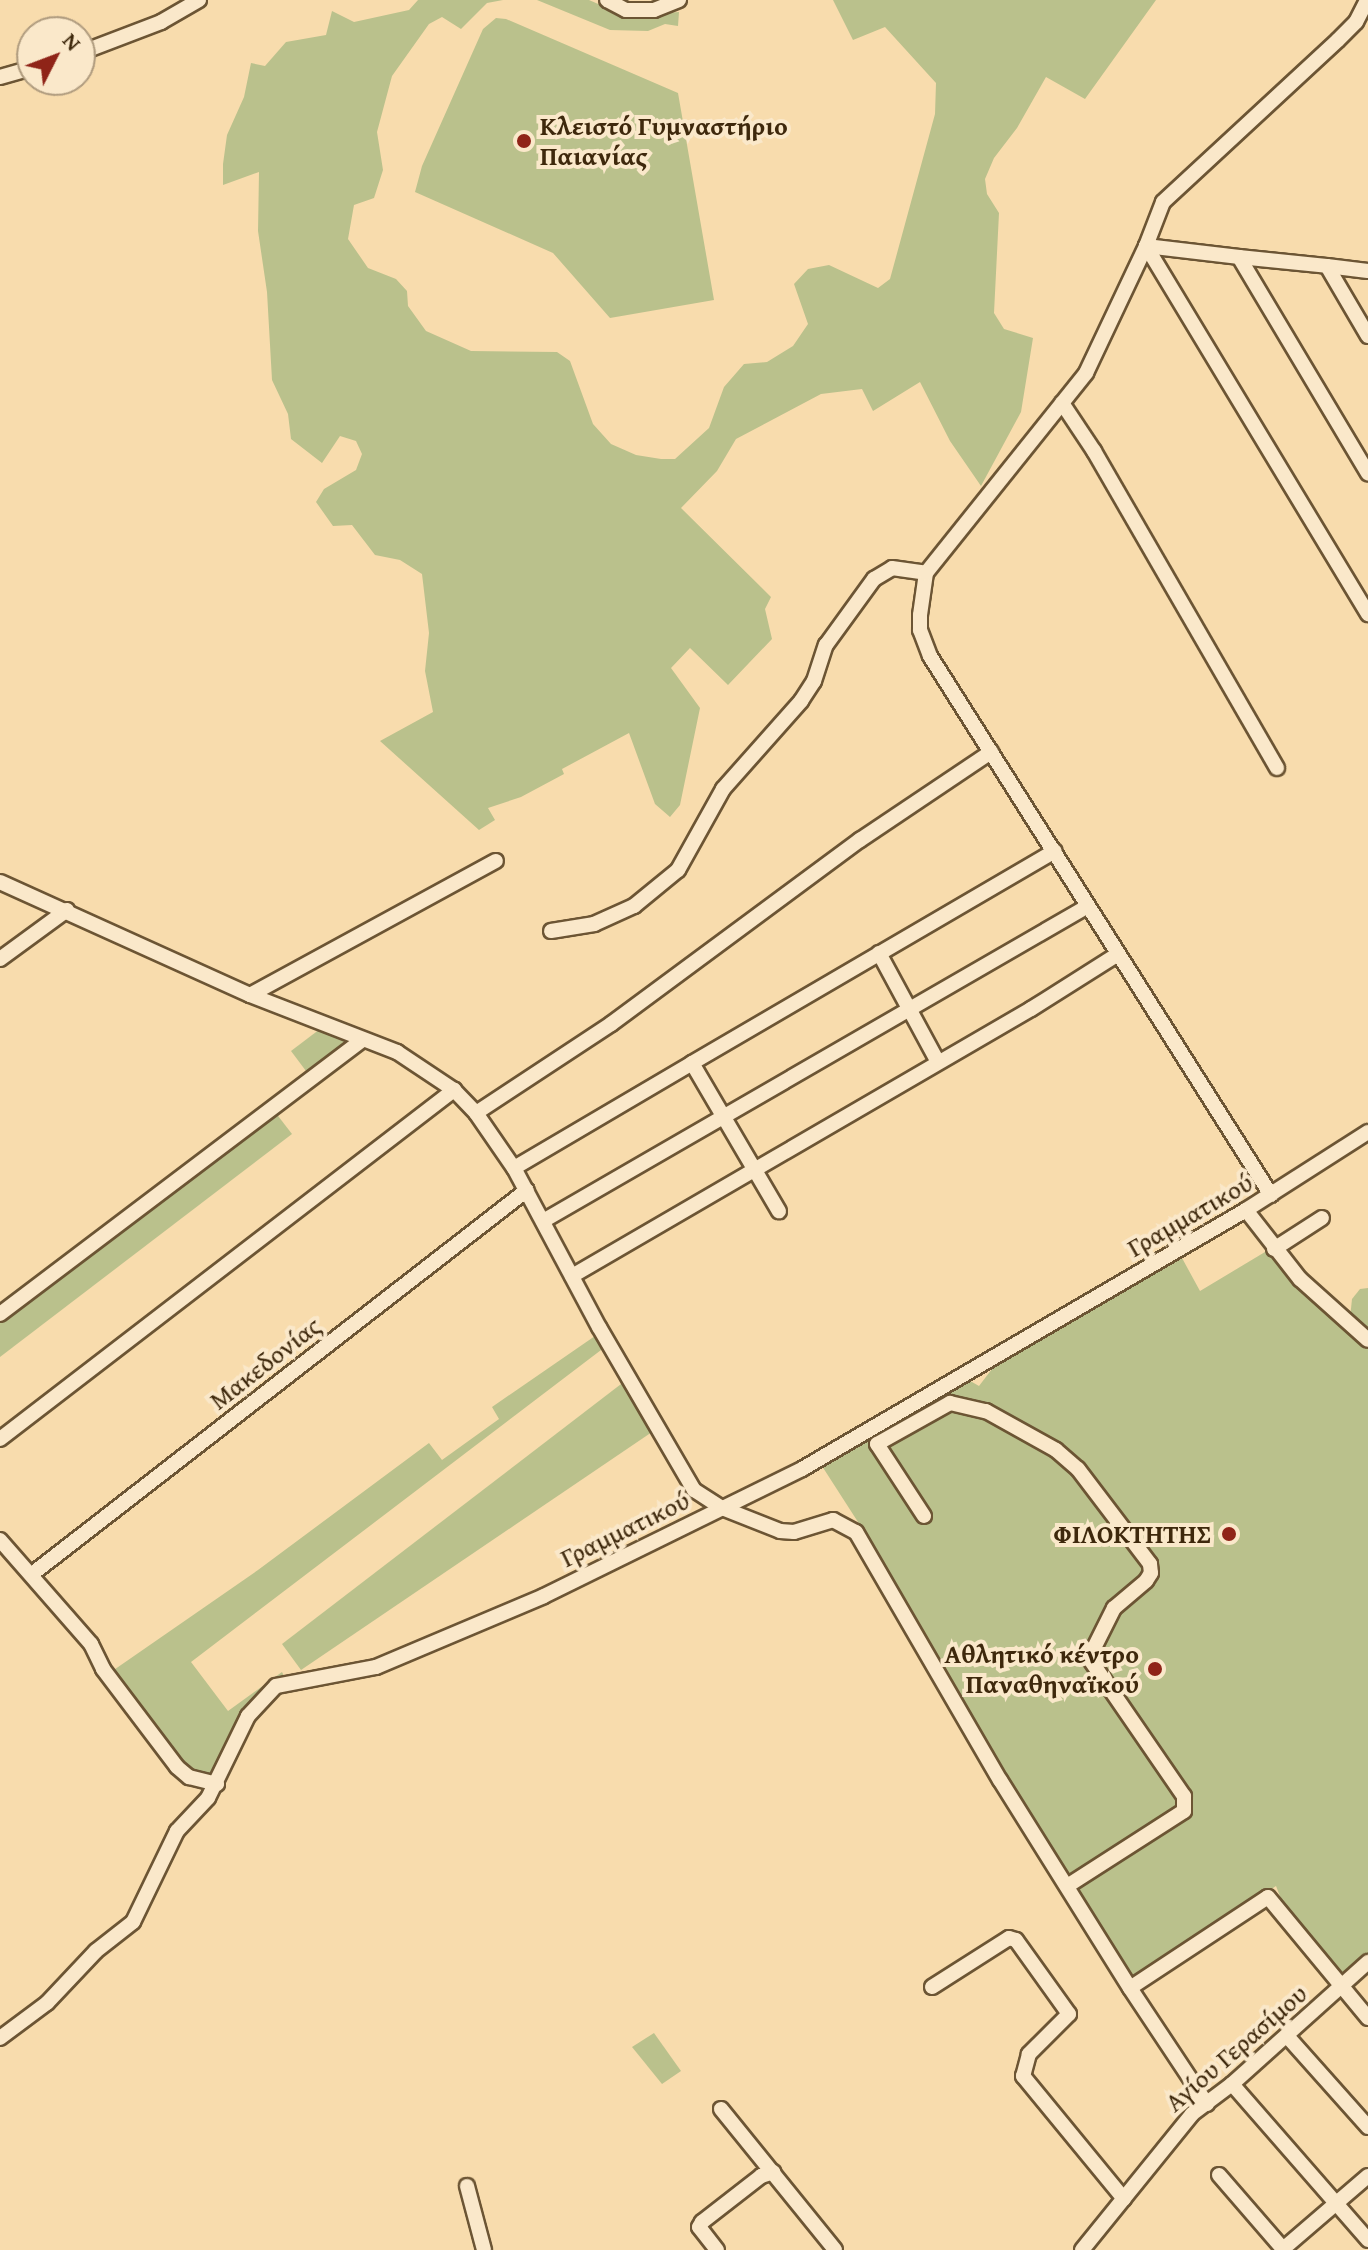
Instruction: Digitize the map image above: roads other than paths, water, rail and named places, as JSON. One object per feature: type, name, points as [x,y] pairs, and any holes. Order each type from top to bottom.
[{"type":"street","points":[[96,47],[161,22],[199,0]]},
{"type":"street","points":[[607,0],[626,10],[654,10],[679,0]]},
{"type":"street","points":[[1271,1195],[930,656],[920,630],[926,573],[1086,373],[1146,246],[1163,202],[1338,40],[1356,22],[1367,0]]},
{"type":"street","points":[[1146,246],[1368,271]]},
{"type":"street","points":[[1146,246],[1368,614]]},
{"type":"street","points":[[1239,257],[1368,473]]},
{"type":"street","points":[[1327,266],[1368,336]]},
{"type":"street","points":[[1062,403],[1094,451],[1277,768]]},
{"type":"street","points":[[551,931],[594,924],[634,906],[678,870],[723,789],[801,701],[814,681],[826,645],[874,579],[892,568],[926,573]]},
{"type":"street","points":[[476,1113],[611,1024],[872,832],[991,752]]},
{"type":"street","points":[[514,1168],[1055,851]]},
{"type":"street","points":[[250,995],[496,861]]},
{"type":"street","points":[[0,882],[250,995],[397,1052],[454,1090],[476,1113],[514,1168],[687,1481],[722,1508],[787,1532],[828,1520],[842,1522],[856,1532],[1000,1780],[1130,1988],[1207,2104]]},
{"type":"street","points":[[543,1221],[1088,906]]},
{"type":"street","points":[[0,959],[67,910]]},
{"type":"street","points":[[879,953],[938,1062]]},
{"type":"street","points":[[572,1276],[755,1171],[1118,954]]},
{"type":"street","points":[[0,1314],[362,1040]]},
{"type":"street","points":[[692,1063],[779,1211]]},
{"type":"street","points":[[0,1439],[454,1090]]},
{"type":"street","name":"Γραμματικού","points":[[0,2038],[47,2003],[96,1951],[133,1922],[177,1831],[217,1784],[248,1716],[276,1686],[376,1667],[544,1596],[722,1508],[846,1445],[1246,1210],[1368,1132]]},
{"type":"street","name":"Μακεδονίας","points":[[32,1574],[527,1190]]},
{"type":"street","points":[[1246,1210],[1274,1249],[1309,1288],[1368,1340]]},
{"type":"street","points":[[1274,1249],[1322,1218]]},
{"type":"street","points":[[924,1516],[877,1444],[950,1403],[986,1411],[1056,1450],[1078,1469],[1150,1564],[1151,1573],[1114,1608],[1089,1658],[1184,1796],[1184,1811],[1067,1886]]},
{"type":"street","points":[[0,1540],[91,1644],[103,1669],[177,1767],[189,1777],[217,1784]]},
{"type":"street","points":[[1130,1988],[1268,1897],[1368,2018]]},
{"type":"street","points":[[932,1987],[1009,1938],[1016,1940],[1069,2014],[1029,2054],[1023,2076],[1124,2199]]},
{"type":"street","name":"Αγίου Γερασίμου","points":[[1082,2250],[1176,2131],[1368,1962]]},
{"type":"street","points":[[1287,2036],[1368,2127]]},
{"type":"street","points":[[1232,2084],[1368,2240]]},
{"type":"street","points":[[721,2109],[835,2250]]},
{"type":"street","points":[[717,2250],[699,2227],[702,2222],[761,2176],[773,2172]]},
{"type":"street","points":[[1219,2175],[1284,2249],[1368,2176]]},
{"type":"street","points":[[467,2186],[484,2250]]},
{"type":"place","name":"Κλειστό Γυμναστήριο Παιανίας","points":[[524,141]]},
{"type":"place","name":"ΦΙΛΟΚΤΗΤΗΣ","points":[[1229,1534]]},
{"type":"place","name":"Αθλητικό κέντρο Παναθηναϊκού","points":[[1155,1669]]}]
